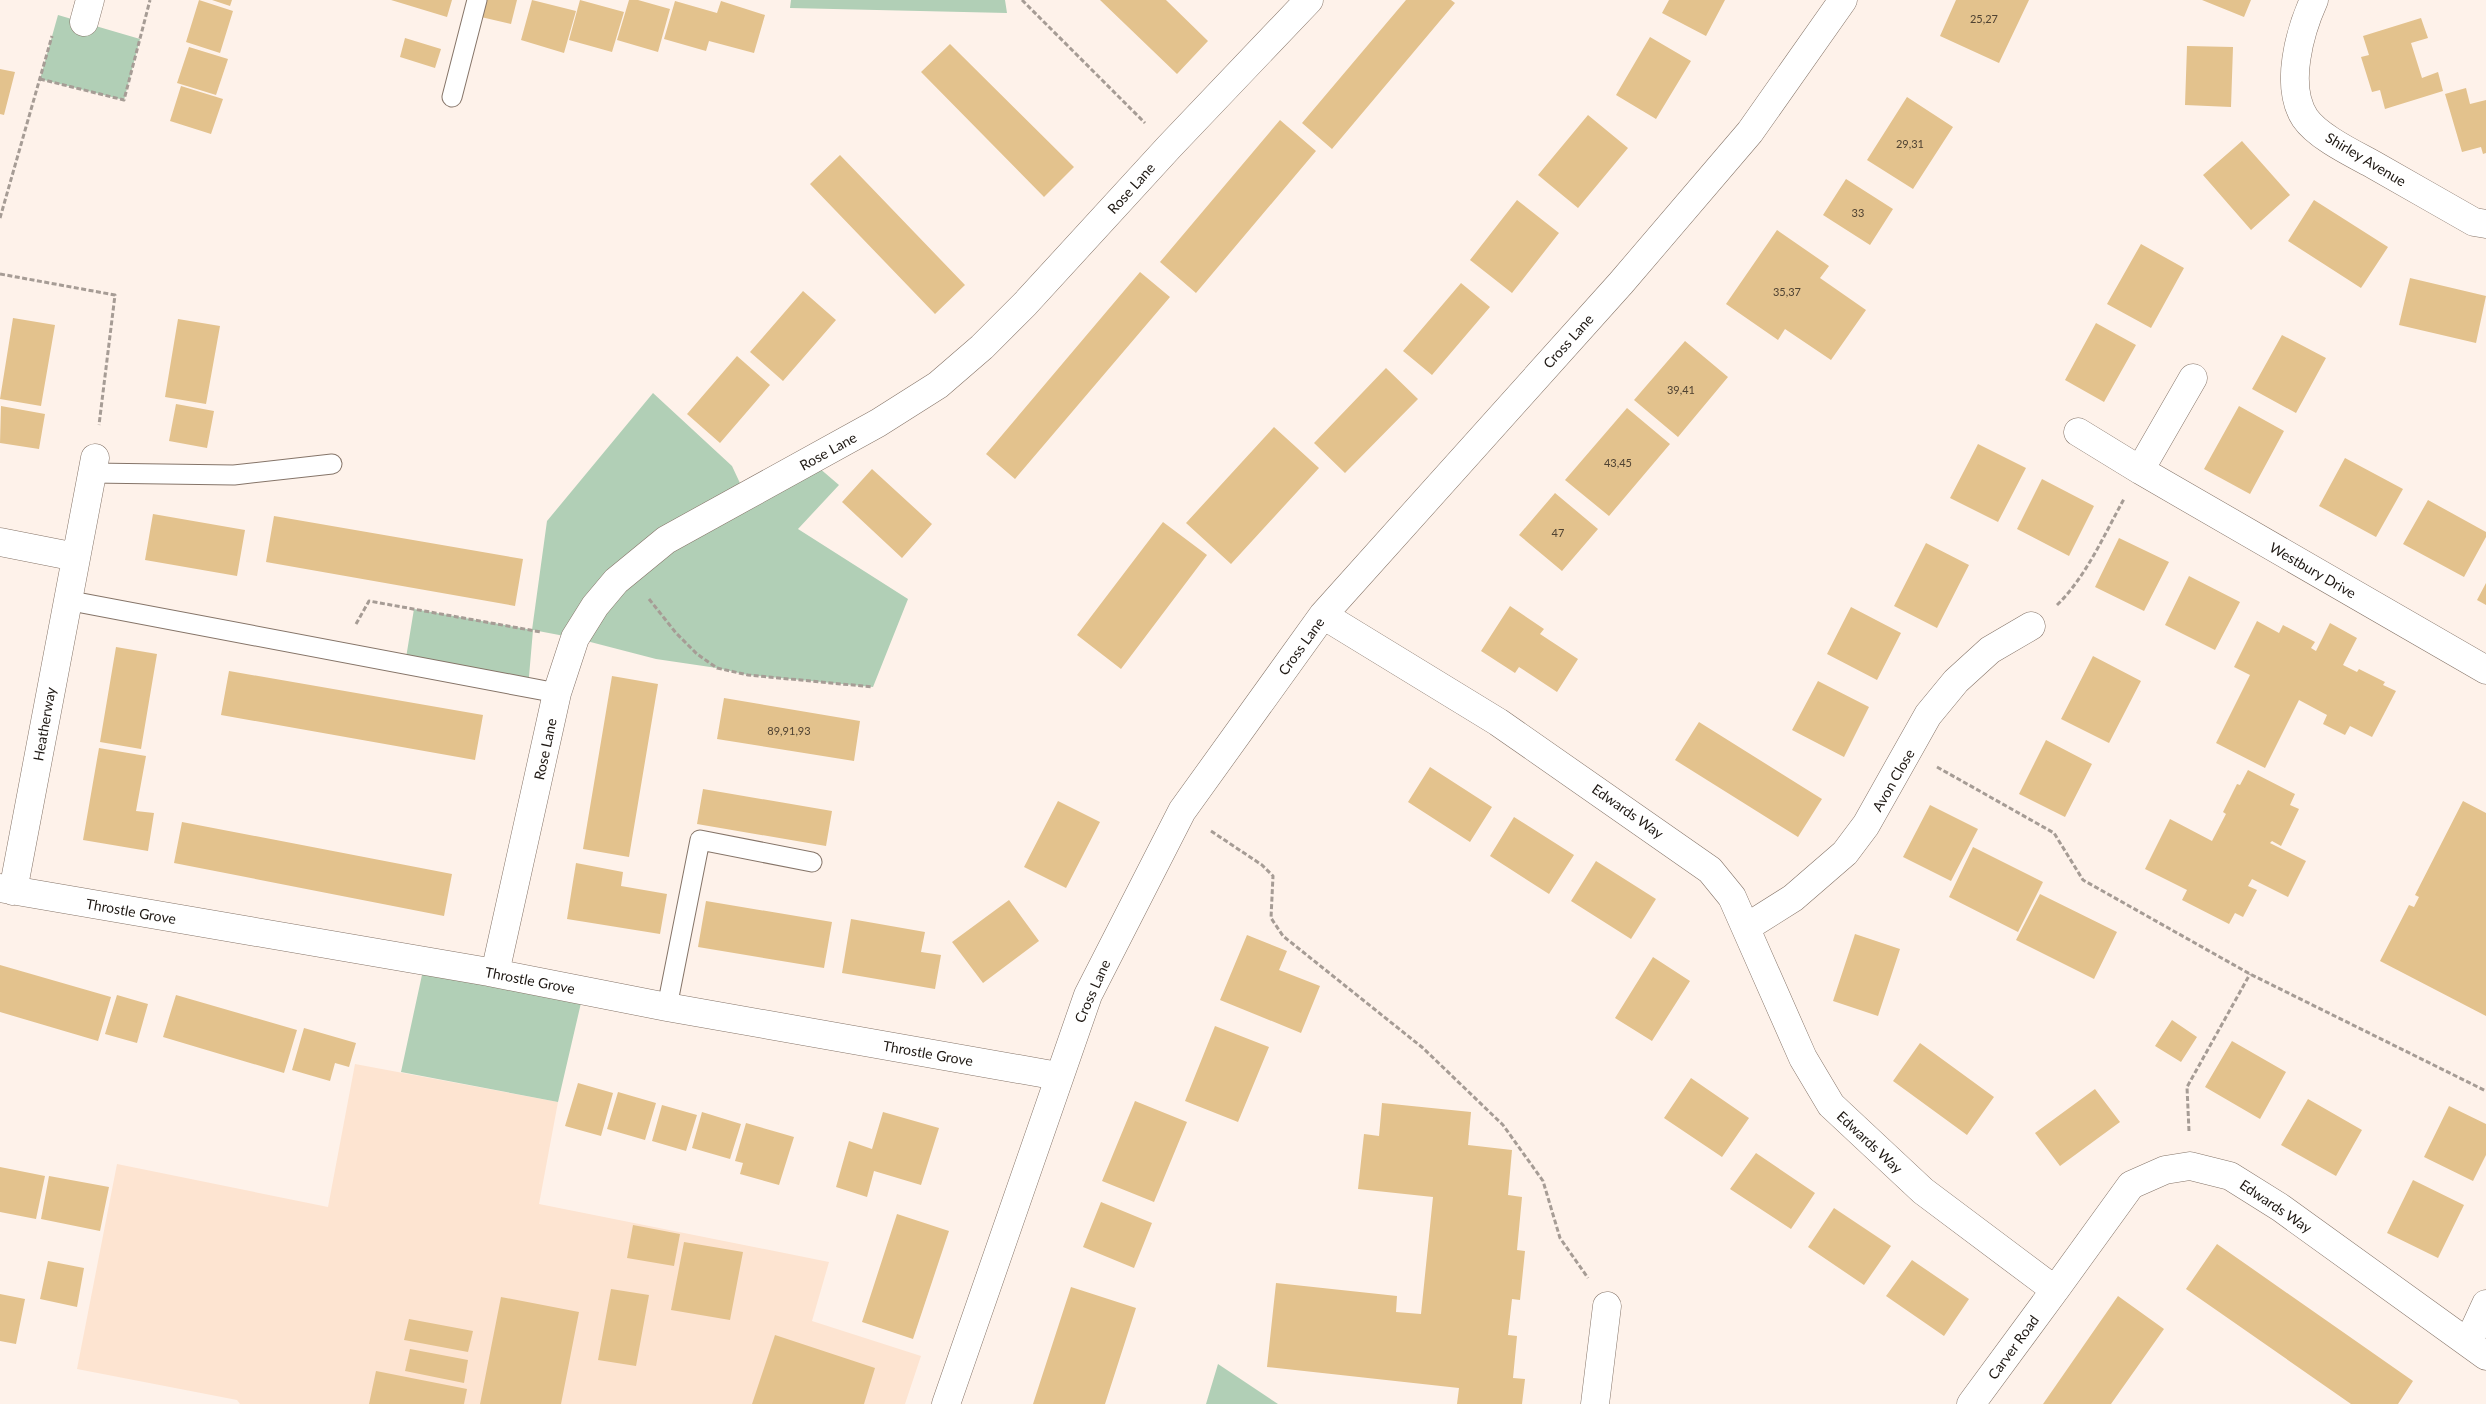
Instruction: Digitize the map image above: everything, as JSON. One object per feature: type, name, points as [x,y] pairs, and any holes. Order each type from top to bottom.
[{"type":"street","name":"Rose Lane","points":[[495,973],[557,693],[575,638],[595,606],[616,581],[666,540],[878,424],[938,385],[982,347],[1026,304],[1168,147],[1310,0]]},
{"type":"street","name":"Cross Lane","points":[[946,1404],[1058,1076],[1088,995],[1182,811],[1323,615],[1614,290],[1750,132],[1843,0]]},
{"type":"street","name":"Shirley Avenue","points":[[2314,0],[2304,22],[2295,61],[2298,96],[2305,118],[2332,142],[2474,222],[2486,224]]},
{"type":"street","points":[[2140,470],[2193,378]]},
{"type":"street","name":"Westbury Drive","points":[[2078,432],[2140,470],[2486,670]]},
{"type":"street","name":"Heatherway","points":[[7,890],[93,466]]},
{"type":"street","points":[[0,542],[76,557]]},
{"type":"street","name":"Edwards Way","points":[[1323,615],[1498,722],[1710,870],[1732,898],[1803,1058],[1831,1105],[1923,1191],[2055,1290],[2131,1185],[2165,1170],[2190,1166],[2230,1176],[2281,1208],[2477,1349]]},
{"type":"street","name":"Avon Close","points":[[1746,927],[1793,898],[1845,853],[1866,825],[1909,752],[1928,715],[1956,680],[1990,650],[2031,626]]},
{"type":"street","name":"Throstle Grove","points":[[7,890],[495,973],[667,1007],[1058,1076]]},
{"type":"street","name":"Carver Road","points":[[1972,1404],[2055,1290]]},
{"type":"street","points":[[2477,1349],[2486,1304]]},
{"type":"street","points":[[1595,1404],[1607,1306]]},
{"type":"lane","points":[[452,97],[477,0]]},
{"type":"lane","points":[[93,466],[234,475],[332,464]]},
{"type":"lane","points":[[66,600],[557,693]]},
{"type":"lane","points":[[667,1007],[700,840],[812,862]]},
{"type":"path","points":[[40,79],[124,100],[150,0]]},
{"type":"path","points":[[1022,0],[1168,147]]},
{"type":"path","points":[[0,218],[58,15],[87,11]]},
{"type":"path","points":[[0,274],[115,295],[93,466]]},
{"type":"path","points":[[2031,626],[2068,594],[2086,566],[2140,470]]},
{"type":"path","points":[[630,569],[642,589],[676,632],[697,654],[717,668],[748,675],[873,687]]},
{"type":"path","points":[[339,652],[369,601],[575,638]]},
{"type":"path","points":[[1909,752],[2054,833],[2083,880],[2250,974],[2486,1090]]},
{"type":"path","points":[[1182,811],[1262,865],[1273,876],[1272,918],[1283,936],[1423,1048],[1503,1125],[1543,1181],[1560,1238],[1607,1306]]},
{"type":"path","points":[[2190,1166],[2187,1088],[2250,974]]},
{"type":"shaded area","points":[[355,1064],[558,1102],[539,1204],[829,1262],[812,1321],[921,1356],[905,1404],[240,1404],[237,1400],[77,1369],[117,1164],[328,1207]]},
{"type":"green space","points":[[791,0],[1005,0],[1007,13],[790,8]]},
{"type":"green space","points":[[58,15],[140,39],[124,100],[40,79]]},
{"type":"green space","points":[[653,393],[732,466],[746,496],[811,461],[839,485],[798,529],[908,599],[873,687],[748,675],[717,668],[656,659],[575,638],[533,630],[528,688],[405,664],[414,609],[532,630],[547,521]]},
{"type":"green space","points":[[425,961],[584,990],[558,1102],[401,1072]]},
{"type":"green space","points":[[1218,1364],[1278,1404],[1206,1404]]},
{"type":"building","points":[[199,0],[233,11],[220,53],[186,42]]},
{"type":"building","points":[[212,0],[232,0],[230,6]]},
{"type":"building","points":[[391,0],[452,0],[447,17]]},
{"type":"building","points":[[486,0],[517,0],[511,24],[481,17]]},
{"type":"building","points":[[532,0],[576,11],[564,53],[521,40]]},
{"type":"building","points":[[580,0],[624,12],[612,52],[569,40]]},
{"type":"building","points":[[629,0],[638,0],[670,9],[658,52],[617,40]]},
{"type":"building","points":[[1100,0],[1166,0],[1208,41],[1177,74]]},
{"type":"building","points":[[1406,0],[1451,0],[1455,3],[1332,149],[1302,123]]},
{"type":"building","points":[[1669,0],[1725,0],[1706,36],[1662,13]]},
{"type":"building","points":[[1956,0],[2029,0],[1999,63],[1940,36]]},
{"type":"building","points":[[2202,0],[2251,0],[2244,17]]},
{"type":"building","points":[[675,1],[717,13],[721,1],[765,15],[754,53],[709,41],[706,51],[664,39]]},
{"type":"building","points":[[2421,18],[2428,38],[2411,43],[2422,78],[2438,72],[2443,91],[2385,109],[2380,90],[2372,92],[2361,57],[2369,55],[2363,36]]},
{"type":"building","points":[[1650,37],[1691,61],[1656,119],[1616,95]]},
{"type":"building","points":[[405,38],[441,49],[435,68],[400,57]]},
{"type":"building","points":[[950,44],[1074,167],[1044,197],[921,72]]},
{"type":"building","points":[[2187,46],[2233,47],[2231,107],[2185,105]]},
{"type":"building","points":[[189,47],[228,59],[216,95],[177,83]]},
{"type":"building","points":[[0,69],[15,72],[4,115],[0,114]]},
{"type":"building","points":[[181,86],[223,99],[211,134],[170,121]]},
{"type":"building","points":[[2466,88],[2470,104],[2486,100],[2486,153],[2483,154],[2481,147],[2462,152],[2445,94]]},
{"type":"building","points":[[1907,97],[1953,127],[1913,189],[1867,160]]},
{"type":"building","points":[[1588,115],[1628,148],[1578,208],[1538,175]]},
{"type":"building","points":[[1280,120],[1316,151],[1196,293],[1160,262]]},
{"type":"building","points":[[2242,141],[2290,195],[2251,230],[2203,175]]},
{"type":"building","points":[[840,155],[965,285],[935,314],[810,184]]},
{"type":"building","points":[[1846,179],[1893,209],[1870,245],[1823,215]]},
{"type":"building","points":[[1517,200],[1559,233],[1512,293],[1470,260]]},
{"type":"building","points":[[2314,200],[2388,247],[2361,288],[2288,241]]},
{"type":"building","points":[[1777,230],[1829,266],[1820,278],[1866,310],[1831,360],[1785,329],[1778,340],[1726,304]]},
{"type":"building","points":[[2141,244],[2184,268],[2151,328],[2107,304]]},
{"type":"building","points":[[1140,272],[1170,297],[1015,479],[986,454]]},
{"type":"building","points":[[2410,278],[2486,296],[2476,343],[2399,325]]},
{"type":"building","points":[[1461,283],[1490,307],[1432,375],[1403,351]]},
{"type":"building","points":[[803,291],[836,320],[783,381],[750,352]]},
{"type":"building","points":[[13,318],[55,325],[41,406],[0,399]]},
{"type":"building","points":[[178,319],[220,326],[206,404],[165,397]]},
{"type":"building","points":[[2096,323],[2136,345],[2104,402],[2065,380]]},
{"type":"building","points":[[2282,335],[2326,358],[2296,413],[2252,389]]},
{"type":"building","points":[[1685,341],[1728,377],[1678,437],[1634,400]]},
{"type":"building","points":[[737,356],[770,385],[720,443],[687,414]]},
{"type":"building","points":[[1386,368],[1418,399],[1345,473],[1314,443]]},
{"type":"building","points":[[176,404],[214,411],[207,448],[169,441]]},
{"type":"building","points":[[1,406],[45,414],[39,449],[0,443]]},
{"type":"building","points":[[2239,406],[2284,431],[2250,494],[2204,469]]},
{"type":"building","points":[[1627,408],[1670,444],[1609,516],[1565,480]]},
{"type":"building","points":[[1274,427],[1319,468],[1231,564],[1186,523]]},
{"type":"building","points":[[1978,444],[2026,468],[1998,522],[1950,498]]},
{"type":"building","points":[[2345,458],[2403,489],[2376,537],[2319,506]]},
{"type":"building","points":[[872,469],[932,524],[902,558],[842,502]]},
{"type":"building","points":[[2042,479],[2094,506],[2069,556],[2017,529]]},
{"type":"building","points":[[1555,493],[1598,529],[1562,571],[1519,535]]},
{"type":"building","points":[[2428,500],[2486,532],[2486,537],[2464,577],[2403,544]]},
{"type":"building","points":[[153,514],[245,530],[237,576],[145,560]]},
{"type":"building","points":[[274,516],[523,559],[515,606],[266,562]]},
{"type":"building","points":[[1163,522],[1207,555],[1121,669],[1077,635]]},
{"type":"building","points":[[2119,538],[2169,562],[2144,611],[2095,587]]},
{"type":"building","points":[[1926,543],[1969,565],[1937,628],[1894,606]]},
{"type":"building","points":[[2189,576],[2240,602],[2215,650],[2165,625]]},
{"type":"building","points":[[2486,583],[2486,605],[2477,600]]},
{"type":"building","points":[[1510,606],[1544,629],[1540,634],[1578,659],[1557,692],[1519,667],[1515,673],[1481,651]]},
{"type":"building","points":[[1851,607],[1901,633],[1877,680],[1827,654]]},
{"type":"building","points":[[2257,621],[2279,633],[2283,625],[2315,642],[2311,648],[2316,651],[2330,623],[2357,638],[2343,665],[2357,672],[2359,669],[2385,682],[2383,685],[2396,691],[2372,737],[2350,726],[2345,735],[2323,724],[2327,715],[2299,700],[2265,768],[2216,743],[2250,675],[2234,667]]},
{"type":"building","points":[[116,647],[157,654],[141,749],[100,742]]},
{"type":"building","points":[[2093,656],[2141,681],[2109,743],[2061,719]]},
{"type":"building","points":[[229,671],[483,715],[475,760],[221,715]]},
{"type":"building","points":[[612,676],[658,684],[629,857],[583,849]]},
{"type":"building","points":[[1818,681],[1869,707],[1844,757],[1792,730]]},
{"type":"building","points":[[724,698],[860,721],[854,761],[717,739]]},
{"type":"building","points":[[1699,722],[1822,799],[1798,837],[1675,760]]},
{"type":"building","points":[[2046,740],[2092,764],[2065,817],[2019,794]]},
{"type":"building","points":[[99,748],[146,756],[136,811],[154,813],[148,851],[83,840]]},
{"type":"building","points":[[1430,767],[1492,807],[1470,842],[1408,802]]},
{"type":"building","points":[[2248,770],[2295,794],[2290,805],[2299,809],[2281,846],[2272,841],[2270,843],[2306,861],[2288,897],[2252,879],[2248,886],[2257,890],[2243,917],[2235,913],[2229,924],[2182,900],[2187,890],[2145,869],[2170,819],[2212,841],[2226,814],[2223,812],[2237,784],[2240,785]]},
{"type":"building","points":[[703,789],[832,811],[826,846],[697,824]]},
{"type":"building","points":[[1058,801],[1100,822],[1066,888],[1024,867]]},
{"type":"building","points":[[2463,801],[2486,813],[2486,1016],[2380,961],[2409,905],[2414,907],[2419,897],[2415,895]]},
{"type":"building","points":[[1930,805],[1978,829],[1951,881],[1903,857]]},
{"type":"building","points":[[1514,817],[1574,855],[1549,894],[1490,856]]},
{"type":"building","points":[[182,822],[452,874],[444,916],[174,863]]},
{"type":"building","points":[[1973,847],[2043,882],[2018,932],[1949,897]]},
{"type":"building","points":[[1596,861],[1656,899],[1631,939],[1571,901]]},
{"type":"building","points":[[576,863],[623,872],[621,886],[667,894],[660,934],[567,919]]},
{"type":"building","points":[[2040,894],[2117,932],[2094,979],[2016,940]]},
{"type":"building","points":[[1009,900],[1039,941],[983,983],[952,942]]},
{"type":"building","points":[[706,901],[832,922],[824,968],[698,947]]},
{"type":"building","points":[[851,919],[925,932],[921,952],[941,955],[935,989],[842,973]]},
{"type":"building","points":[[1855,934],[1900,949],[1878,1016],[1833,1001]]},
{"type":"building","points":[[1247,935],[1287,951],[1279,970],[1320,986],[1301,1033],[1220,1000]]},
{"type":"building","points":[[1653,957],[1690,981],[1652,1041],[1615,1018]]},
{"type":"building","points":[[0,965],[111,997],[98,1041],[0,1012]]},
{"type":"building","points":[[117,995],[148,1004],[137,1043],[105,1034]]},
{"type":"building","points":[[176,995],[297,1030],[284,1073],[163,1037]]},
{"type":"building","points":[[2172,1020],[2197,1037],[2181,1062],[2155,1046]]},
{"type":"building","points":[[1215,1026],[1269,1047],[1238,1122],[1185,1101]]},
{"type":"building","points":[[304,1028],[356,1043],[349,1067],[335,1063],[330,1081],[292,1070]]},
{"type":"building","points":[[2232,1041],[2286,1072],[2260,1119],[2205,1087]]},
{"type":"building","points":[[1920,1043],[1994,1097],[1967,1135],[1893,1081]]},
{"type":"building","points":[[1691,1078],[1749,1118],[1722,1157],[1664,1118]]},
{"type":"building","points":[[578,1083],[613,1093],[601,1136],[565,1126]]},
{"type":"building","points":[[2095,1089],[2120,1122],[2060,1166],[2035,1133]]},
{"type":"building","points":[[618,1092],[656,1103],[645,1140],[607,1129]]},
{"type":"building","points":[[2308,1099],[2362,1130],[2336,1176],[2281,1145]]},
{"type":"building","points":[[1135,1101],[1187,1122],[1154,1202],[1102,1181]]},
{"type":"building","points":[[1382,1103],[1471,1112],[1468,1145],[1512,1150],[1508,1195],[1522,1197],[1517,1250],[1525,1251],[1520,1300],[1512,1299],[1508,1335],[1517,1336],[1513,1378],[1525,1379],[1522,1404],[1457,1404],[1459,1388],[1267,1367],[1276,1283],[1397,1296],[1396,1312],[1421,1314],[1433,1197],[1358,1189],[1364,1134],[1379,1136]]},
{"type":"building","points":[[662,1105],[697,1115],[686,1151],[652,1141]]},
{"type":"building","points":[[2449,1106],[2486,1124],[2486,1155],[2473,1181],[2424,1157]]},
{"type":"building","points":[[702,1112],[741,1124],[730,1159],[692,1148]]},
{"type":"building","points":[[883,1112],[939,1128],[921,1185],[874,1171],[867,1197],[836,1187],[849,1141],[872,1149]]},
{"type":"building","points":[[746,1123],[794,1137],[779,1185],[740,1174],[743,1163],[735,1161]]},
{"type":"building","points":[[1756,1153],[1815,1193],[1791,1229],[1730,1189]]},
{"type":"building","points":[[0,1167],[45,1176],[36,1219],[0,1212]]},
{"type":"building","points":[[49,1176],[109,1187],[100,1231],[41,1219]]},
{"type":"building","points":[[2413,1180],[2464,1205],[2438,1258],[2387,1233]]},
{"type":"building","points":[[1101,1202],[1152,1223],[1134,1268],[1083,1247]]},
{"type":"building","points":[[1834,1208],[1891,1246],[1864,1285],[1808,1247]]},
{"type":"building","points":[[897,1214],[949,1231],[913,1339],[862,1322]]},
{"type":"building","points":[[633,1225],[680,1234],[674,1266],[627,1258]]},
{"type":"building","points":[[684,1242],[743,1252],[730,1320],[671,1310]]},
{"type":"building","points":[[2217,1244],[2413,1381],[2398,1404],[2351,1404],[2186,1289]]},
{"type":"building","points":[[1912,1260],[1969,1299],[1944,1336],[1886,1296]]},
{"type":"building","points":[[48,1261],[84,1268],[77,1307],[40,1299]]},
{"type":"building","points":[[1071,1287],[1136,1308],[1105,1404],[1033,1404]]},
{"type":"building","points":[[611,1289],[649,1295],[636,1366],[598,1360]]},
{"type":"building","points":[[0,1294],[25,1299],[16,1344],[0,1341]]},
{"type":"building","points":[[2118,1296],[2164,1329],[2111,1404],[2043,1404]]},
{"type":"building","points":[[501,1297],[579,1312],[561,1404],[480,1404]]},
{"type":"building","points":[[409,1319],[473,1331],[468,1352],[404,1340]]},
{"type":"building","points":[[775,1335],[875,1368],[864,1404],[752,1404]]},
{"type":"building","points":[[410,1349],[468,1360],[464,1383],[405,1371]]},
{"type":"building","points":[[376,1371],[467,1389],[464,1404],[369,1404]]}]
